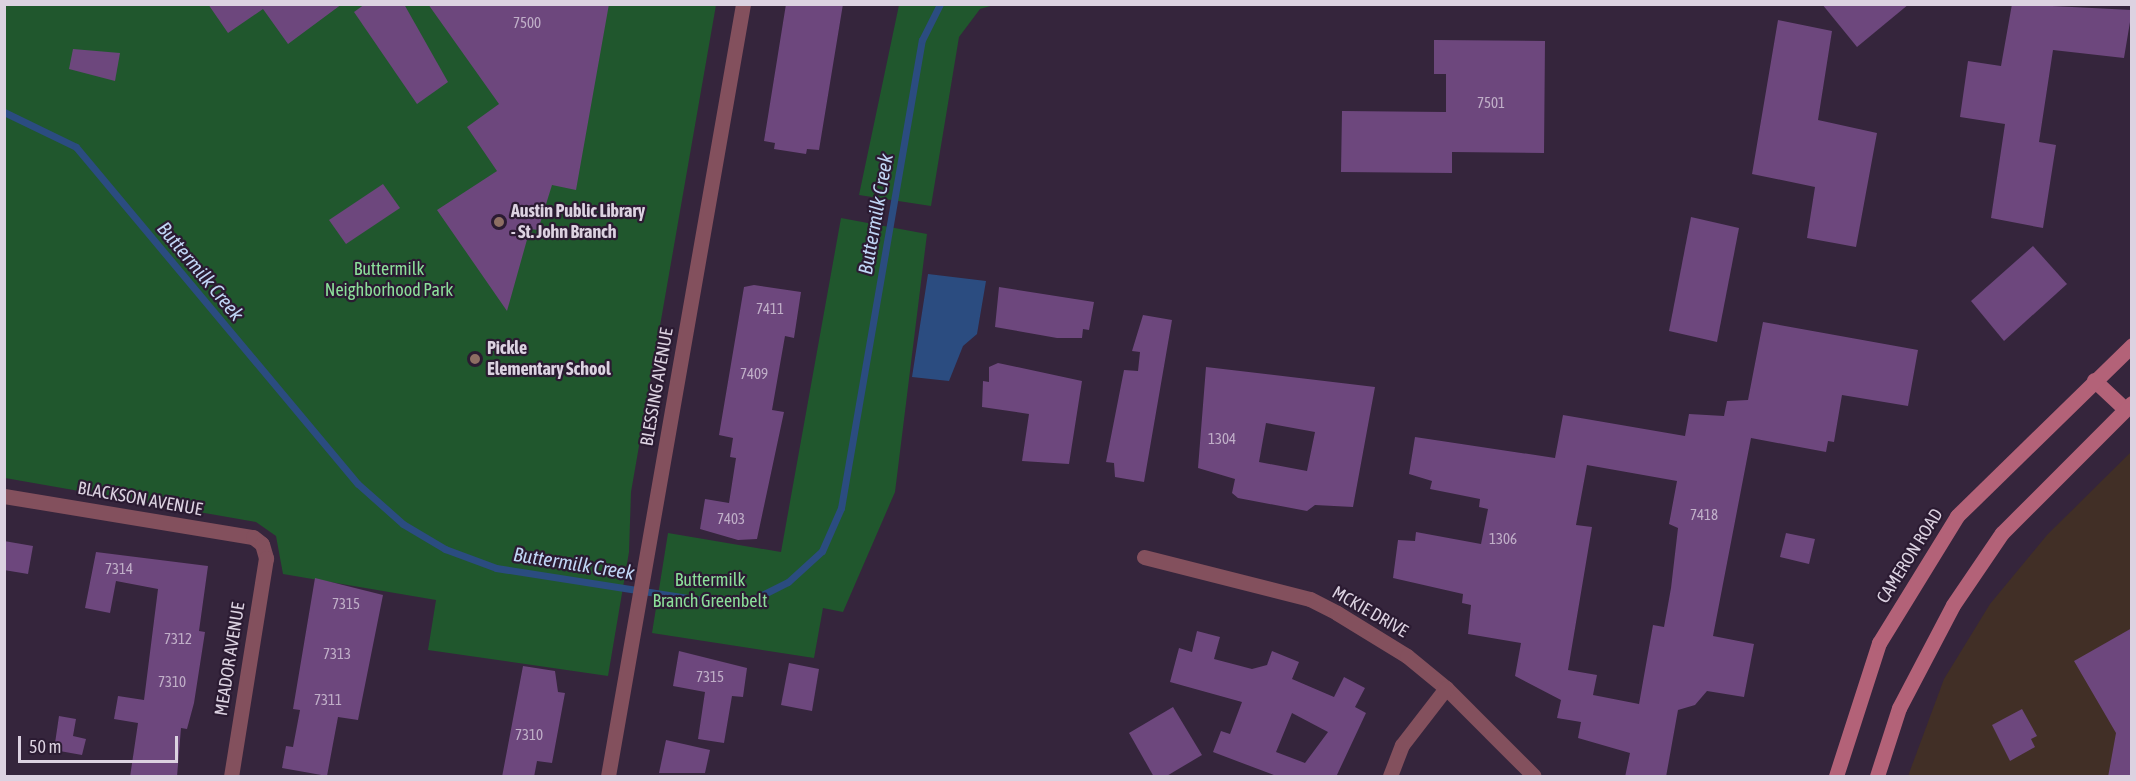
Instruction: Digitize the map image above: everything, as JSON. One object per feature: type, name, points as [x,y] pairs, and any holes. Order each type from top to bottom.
[{"type":"main road","name":"CAMERON ROAD","points":[[1836,777],[1879,643],[1957,516],[2132,345]]},
{"type":"main road","points":[[1877,777],[1899,708],[1953,605],[2002,533],[2128,406],[2094,380]]},
{"type":"street","name":"BLESSING AVENUE","points":[[608,777],[743,4]]},
{"type":"street","name":"BLACKSON AVENUE","points":[[4,496],[253,537],[265,548]]},
{"type":"street","name":"MEADOR AVENUE","points":[[231,777],[265,548]]},
{"type":"street","name":"MCKIE DRIVE","points":[[1144,557],[1310,599],[1407,656],[1446,688],[1534,777]]},
{"type":"street","points":[[1390,777],[1402,745],[1446,688]]},
{"type":"shaded area","points":[[2131,452],[2131,776],[1908,776],[1944,679],[1990,604],[2047,535]]},
{"type":"green space","name":"Buttermilk Neighborhood Park","points":[[4,5],[716,5],[631,492],[629,552],[608,676],[428,650],[436,600],[283,574],[276,536],[256,522],[5,478]]},
{"type":"green space","points":[[899,5],[994,5],[980,9],[959,37],[931,206],[859,195]]},
{"type":"green space","name":"Buttermilk Branch Greenbelt","points":[[841,218],[927,234],[895,492],[843,612],[823,608],[814,658],[652,633],[668,533],[781,552]]},
{"type":"water","points":[[928,274],[986,281],[977,334],[963,346],[949,381],[912,377]]},
{"type":"building","points":[[208,4],[342,4],[288,44],[263,9],[228,33]]},
{"type":"building","points":[[365,4],[404,4],[448,82],[417,104],[354,12]]},
{"type":"building","points":[[428,4],[609,4],[576,190],[552,185],[538,230],[530,229],[507,311],[437,210],[497,171],[467,127],[499,104]]},
{"type":"building","points":[[786,4],[843,4],[819,150],[807,149],[806,154],[774,149],[775,143],[764,141]]},
{"type":"building","points":[[1822,4],[1909,4],[1857,47]]},
{"type":"building","points":[[2012,4],[2132,10],[2124,58],[2053,50],[2039,142],[2056,145],[2043,228],[1991,218],[2005,124],[1960,117],[1968,61],[2001,66]]},
{"type":"building","points":[[1778,20],[1832,31],[1818,120],[1877,133],[1856,247],[1807,238],[1815,187],[1752,174]]},
{"type":"building","points":[[1434,40],[1545,41],[1544,153],[1452,152],[1452,173],[1341,172],[1342,111],[1446,112],[1446,74],[1434,74]]},
{"type":"building","points":[[73,49],[120,53],[115,81],[69,69]]},
{"type":"building","points":[[383,184],[400,208],[346,244],[329,220]]},
{"type":"building","points":[[1691,217],[1739,228],[1717,342],[1669,331]]},
{"type":"building","points":[[2033,246],[2067,284],[2004,341],[1971,301]]},
{"type":"building","points":[[754,285],[801,292],[794,338],[785,336],[772,410],[784,412],[757,539],[738,540],[700,529],[705,499],[729,503],[736,458],[730,457],[733,438],[719,435],[744,287]]},
{"type":"building","points":[[999,287],[1094,302],[1089,330],[1083,329],[1082,338],[1057,338],[995,327]]},
{"type":"building","points":[[1143,315],[1172,320],[1144,482],[1115,477],[1114,463],[1106,462],[1124,370],[1138,371],[1140,352],[1132,351]]},
{"type":"building","points":[[1763,322],[1918,350],[1908,406],[1842,395],[1834,442],[1828,441],[1826,452],[1751,438],[1713,636],[1754,644],[1744,697],[1707,691],[1695,705],[1678,710],[1666,777],[1625,777],[1630,753],[1578,738],[1581,722],[1557,718],[1561,700],[1515,676],[1521,643],[1468,634],[1471,605],[1462,603],[1463,594],[1393,578],[1398,540],[1415,541],[1416,532],[1481,544],[1488,509],[1479,507],[1480,499],[1430,489],[1432,481],[1409,474],[1415,437],[1555,458],[1563,415],[1685,436],[1689,414],[1724,416],[1727,401],[1748,400]],"holes":[[[1587,465],[1677,481],[1669,524],[1678,528],[1671,588],[1664,627],[1653,625],[1639,704],[1593,695],[1597,675],[1568,670],[1592,527],[1576,525]]]},
{"type":"building","points":[[998,363],[1082,381],[1069,464],[1022,461],[1029,414],[982,407],[983,381],[989,382],[989,367]]},
{"type":"building","points":[[1206,367],[1375,387],[1353,507],[1315,505],[1307,511],[1238,498],[1232,493],[1235,479],[1198,468]],"holes":[[[1266,423],[1315,432],[1307,471],[1259,462]]]},
{"type":"building","points":[[1786,533],[1815,539],[1809,564],[1780,557]]},
{"type":"building","points":[[4,541],[33,546],[28,574],[4,570]]},
{"type":"building","points":[[96,552],[208,566],[199,631],[205,632],[194,703],[187,729],[181,728],[177,777],[130,777],[138,723],[114,719],[118,696],[144,700],[158,589],[116,581],[110,613],[85,608]]},
{"type":"building","points":[[315,578],[383,595],[358,720],[338,717],[327,776],[282,768],[286,746],[293,747],[300,710],[293,709]]},
{"type":"building","points":[[2132,628],[2132,777],[2108,777],[2116,733],[2074,661]]},
{"type":"building","points":[[1197,631],[1220,637],[1214,659],[1252,669],[1267,665],[1272,651],[1299,662],[1292,679],[1334,697],[1344,677],[1365,688],[1355,707],[1366,713],[1336,777],[1279,777],[1213,752],[1221,731],[1230,734],[1242,702],[1170,682],[1179,648],[1192,652]],"holes":[[[1292,713],[1328,732],[1305,763],[1276,752]]]},
{"type":"building","points":[[679,651],[747,668],[743,697],[732,696],[724,743],[698,739],[705,692],[673,686]]},
{"type":"building","points":[[789,663],[819,669],[812,711],[781,705]]},
{"type":"building","points":[[523,666],[555,671],[558,692],[565,693],[552,763],[537,761],[534,777],[502,777]]},
{"type":"building","points":[[1173,707],[1202,755],[1165,777],[1154,777],[1129,733]]},
{"type":"building","points":[[2022,709],[2037,736],[2031,739],[2035,747],[2010,761],[1992,725]]},
{"type":"building","points":[[59,716],[76,719],[73,736],[86,739],[82,755],[54,750]]},
{"type":"building","points":[[666,740],[710,750],[705,773],[659,773]]},
{"type":"waterway","name":"Buttermilk Creek","points":[[4,112],[76,147],[358,484],[403,524],[445,549],[496,568],[713,602],[750,601],[788,582],[822,551],[841,508],[922,40],[940,4]]},
{"type":"place","name":"Austin Public Library - St. John Branch","points":[[499,222]]},
{"type":"place","name":"Pickle Elementary School","points":[[475,359]]}]
